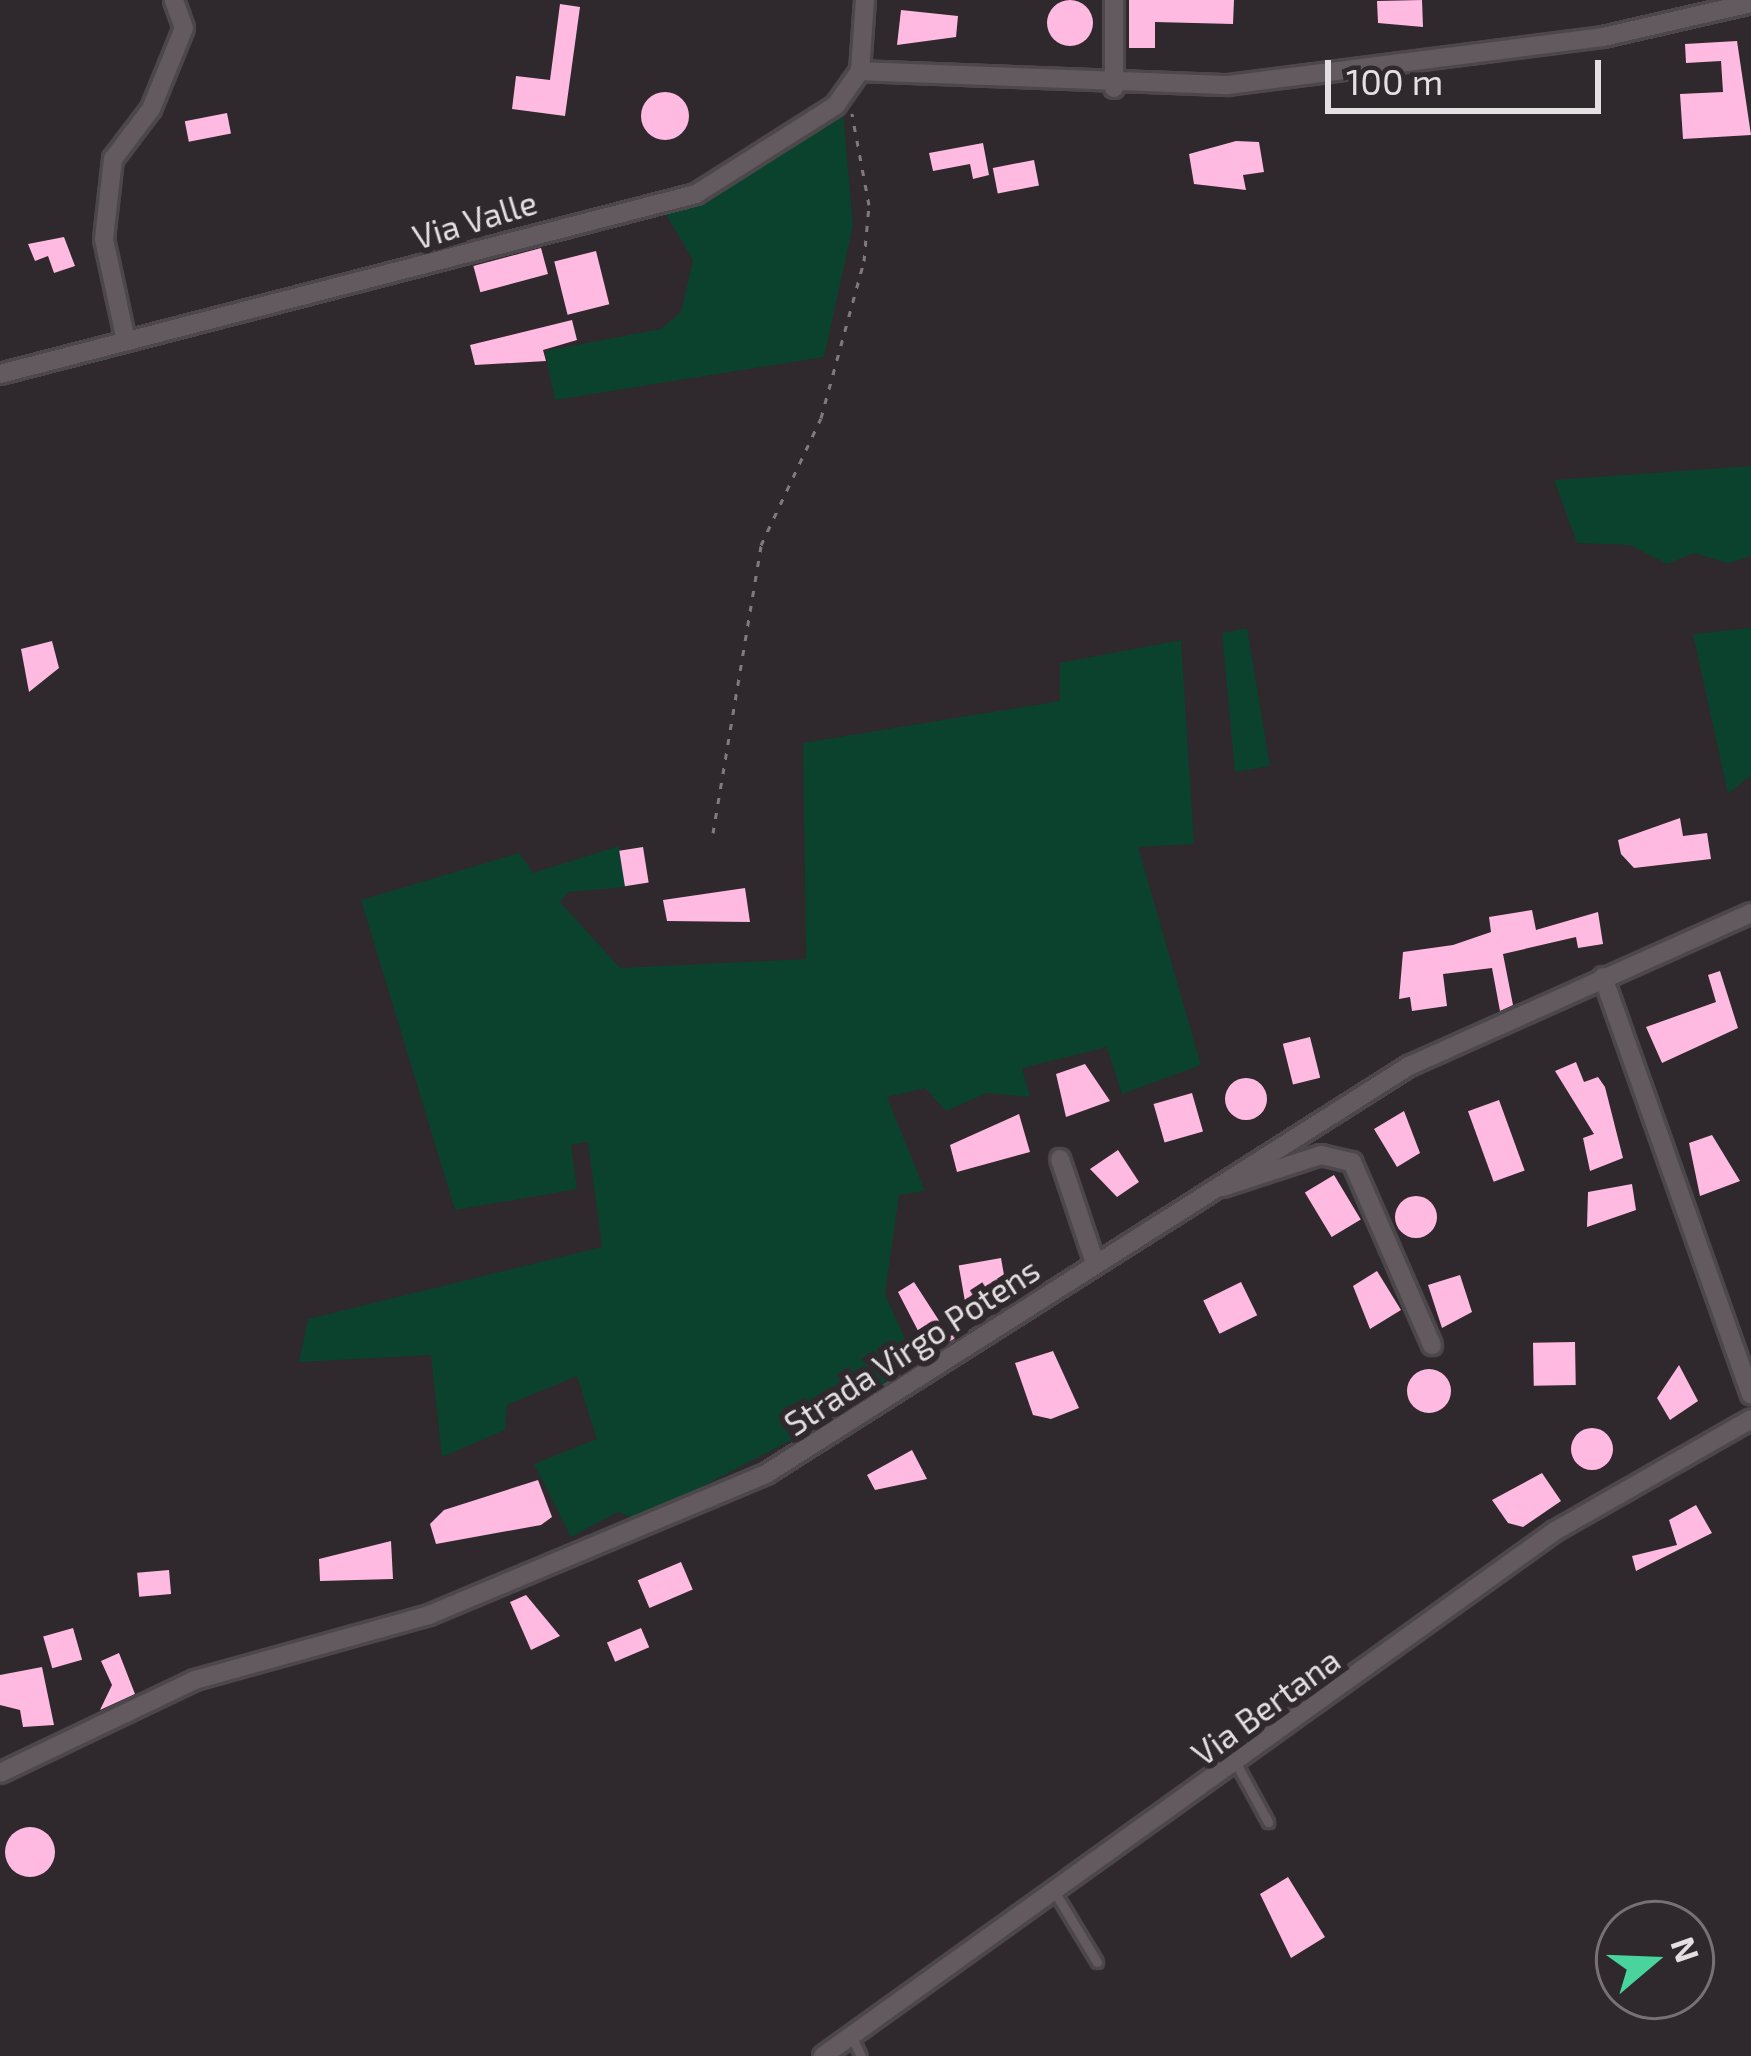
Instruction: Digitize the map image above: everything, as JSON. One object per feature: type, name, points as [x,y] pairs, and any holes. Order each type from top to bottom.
[{"type":"street","points":[[126,341],[104,239],[113,159],[151,109],[184,28],[174,0]]},
{"type":"street","points":[[865,0],[860,71],[1114,88],[1228,85],[1604,37],[1751,3]]},
{"type":"street","points":[[1114,0],[1114,88]]},
{"type":"street","name":"Via Valle","points":[[0,374],[588,218],[644,215],[776,149],[860,71]]},
{"type":"street","name":"Strada Virgo Potens","points":[[0,1773],[195,1680],[429,1615],[660,1525],[863,1422],[1095,1263],[1438,1050],[1751,913]]},
{"type":"street","points":[[1603,977],[1751,1395]]},
{"type":"street","points":[[1211,1189],[1346,1158],[1432,1345]]},
{"type":"street","points":[[1060,1160],[1095,1263]]},
{"type":"street","name":"Via Bertana","points":[[823,2056],[857,2047],[1054,1891],[1238,1767],[1556,1531],[1751,1420]]},
{"type":"lane","points":[[1238,1767],[1268,1822]]},
{"type":"lane","points":[[1054,1891],[1097,1962]]},
{"type":"path","points":[[713,833],[761,545],[821,418],[864,261],[869,206],[851,101],[860,71]]},
{"type":"green space","points":[[843,113],[853,225],[824,357],[555,400],[545,351],[661,329],[681,312],[693,260],[665,213],[704,201]]},
{"type":"green space","points":[[1751,466],[1751,556],[1728,563],[1694,553],[1667,564],[1630,545],[1577,543],[1554,480]]},
{"type":"green space","points":[[1247,628],[1270,766],[1235,772],[1222,633]]},
{"type":"green space","points":[[1751,628],[1751,775],[1728,794],[1693,634]]},
{"type":"green space","points":[[1181,640],[1194,844],[1138,847],[1201,1065],[1122,1094],[1107,1047],[1022,1068],[1030,1097],[987,1093],[946,1111],[925,1088],[887,1097],[925,1191],[899,1195],[885,1294],[920,1373],[638,1520],[618,1512],[571,1537],[534,1464],[597,1439],[577,1376],[507,1405],[505,1430],[442,1457],[431,1355],[299,1362],[308,1319],[602,1247],[588,1142],[571,1145],[577,1189],[455,1210],[361,900],[519,853],[533,873],[619,846],[625,887],[568,892],[560,902],[620,968],[806,959],[803,743],[1060,701],[1060,663]]},
{"type":"building","points":[[1070,0],[1086,7],[1093,23],[1086,39],[1070,46],[1054,39],[1047,23],[1054,7]]},
{"type":"building","points":[[1129,0],[1234,0],[1233,24],[1155,22],[1155,48],[1129,48]]},
{"type":"building","points":[[1422,0],[1423,27],[1378,23],[1377,1]]},
{"type":"building","points":[[560,4],[580,7],[565,116],[512,109],[516,76],[550,80]]},
{"type":"building","points":[[901,10],[958,16],[956,37],[897,45]]},
{"type":"building","points":[[1737,41],[1751,135],[1683,139],[1680,94],[1723,92],[1721,61],[1686,63],[1685,44]]},
{"type":"building","points":[[665,92],[682,99],[689,116],[682,133],[665,140],[648,133],[641,116],[648,99]]},
{"type":"building","points":[[227,113],[231,134],[189,142],[185,121]]},
{"type":"building","points":[[1236,141],[1259,142],[1264,172],[1243,175],[1246,190],[1194,184],[1189,154]]},
{"type":"building","points":[[983,143],[989,175],[973,179],[970,164],[933,171],[929,153]]},
{"type":"building","points":[[1034,160],[1039,186],[998,194],[993,168]]},
{"type":"building","points":[[64,237],[75,266],[54,273],[48,256],[35,261],[28,244]]},
{"type":"building","points":[[541,248],[548,274],[480,292],[473,266]]},
{"type":"building","points":[[596,251],[609,304],[568,315],[554,261]]},
{"type":"building","points":[[572,320],[577,340],[543,350],[546,361],[475,365],[470,345]]},
{"type":"building","points":[[52,641],[59,668],[29,692],[21,649]]},
{"type":"building","points":[[1680,818],[1683,836],[1707,833],[1711,859],[1634,868],[1621,854],[1618,840]]},
{"type":"building","points":[[643,847],[649,883],[625,886],[619,851]]},
{"type":"building","points":[[745,888],[750,922],[667,921],[663,900]]},
{"type":"building","points":[[1532,910],[1536,930],[1598,912],[1603,944],[1578,948],[1576,937],[1503,954],[1513,1005],[1500,1011],[1492,968],[1443,974],[1447,1006],[1412,1011],[1410,997],[1399,999],[1403,952],[1453,945],[1491,932],[1489,917]]},
{"type":"building","points":[[1720,971],[1738,1028],[1662,1063],[1646,1027],[1716,1002],[1708,975]]},
{"type":"building","points":[[1310,1037],[1320,1078],[1293,1085],[1283,1044]]},
{"type":"building","points":[[1576,1062],[1584,1082],[1598,1077],[1605,1087],[1623,1158],[1590,1171],[1583,1138],[1594,1134],[1555,1071]]},
{"type":"building","points":[[1085,1064],[1110,1101],[1066,1117],[1056,1074]]},
{"type":"building","points":[[1246,1078],[1261,1084],[1267,1099],[1261,1114],[1246,1120],[1231,1114],[1225,1099],[1231,1084]]},
{"type":"building","points":[[1192,1093],[1203,1131],[1165,1142],[1154,1104]]},
{"type":"building","points":[[1499,1100],[1525,1170],[1494,1182],[1468,1111]]},
{"type":"building","points":[[1404,1111],[1420,1153],[1397,1167],[1374,1129]]},
{"type":"building","points":[[1019,1114],[1030,1152],[957,1172],[950,1145]]},
{"type":"building","points":[[1712,1135],[1740,1181],[1700,1196],[1689,1143]]},
{"type":"building","points":[[1118,1150],[1139,1182],[1117,1197],[1090,1169]]},
{"type":"building","points":[[1334,1175],[1361,1220],[1332,1237],[1305,1193]]},
{"type":"building","points":[[1632,1184],[1636,1210],[1587,1227],[1588,1192]]},
{"type":"building","points":[[1416,1196],[1431,1202],[1437,1217],[1431,1232],[1416,1238],[1401,1232],[1395,1217],[1401,1202]]},
{"type":"building","points":[[1001,1258],[1007,1292],[965,1300],[959,1265]]},
{"type":"building","points":[[1377,1271],[1401,1310],[1370,1329],[1353,1286]]},
{"type":"building","points":[[1460,1275],[1472,1312],[1442,1328],[1428,1285]]},
{"type":"building","points":[[914,1282],[949,1336],[963,1333],[930,1354],[898,1292]]},
{"type":"building","points":[[1241,1282],[1257,1315],[1219,1334],[1203,1300]]},
{"type":"building","points":[[1575,1342],[1576,1385],[1534,1386],[1533,1343]]},
{"type":"building","points":[[1053,1351],[1079,1408],[1051,1419],[1033,1415],[1015,1363]]},
{"type":"building","points":[[1679,1365],[1698,1401],[1670,1420],[1657,1398]]},
{"type":"building","points":[[1429,1369],[1444,1376],[1451,1391],[1444,1406],[1429,1413],[1414,1406],[1407,1391],[1414,1376]]},
{"type":"building","points":[[1592,1428],[1607,1434],[1613,1449],[1607,1464],[1592,1470],[1577,1464],[1571,1449],[1577,1434]]},
{"type":"building","points":[[912,1450],[927,1479],[875,1490],[867,1475]]},
{"type":"building","points":[[1542,1473],[1561,1501],[1523,1527],[1508,1523],[1492,1500]]},
{"type":"building","points":[[538,1480],[552,1517],[541,1525],[436,1544],[430,1524],[444,1510]]},
{"type":"building","points":[[1696,1505],[1712,1533],[1636,1571],[1632,1556],[1677,1545],[1669,1520]]},
{"type":"building","points":[[391,1541],[393,1579],[320,1581],[319,1559]]},
{"type":"building","points":[[681,1562],[693,1590],[649,1608],[638,1580]]},
{"type":"building","points":[[169,1570],[171,1594],[139,1597],[137,1573]]},
{"type":"building","points":[[526,1595],[560,1636],[531,1650],[510,1602]]},
{"type":"building","points":[[73,1628],[82,1660],[52,1668],[43,1637]]},
{"type":"building","points":[[641,1628],[649,1647],[615,1662],[607,1642]]},
{"type":"building","points":[[119,1653],[135,1694],[100,1710],[112,1685],[101,1661]]},
{"type":"building","points":[[42,1667],[54,1725],[23,1727],[20,1710],[0,1705],[0,1675]]},
{"type":"building","points":[[30,1827],[48,1834],[55,1852],[48,1870],[30,1877],[12,1870],[5,1852],[12,1834]]},
{"type":"building","points":[[1288,1877],[1325,1937],[1291,1958],[1260,1894]]}]
